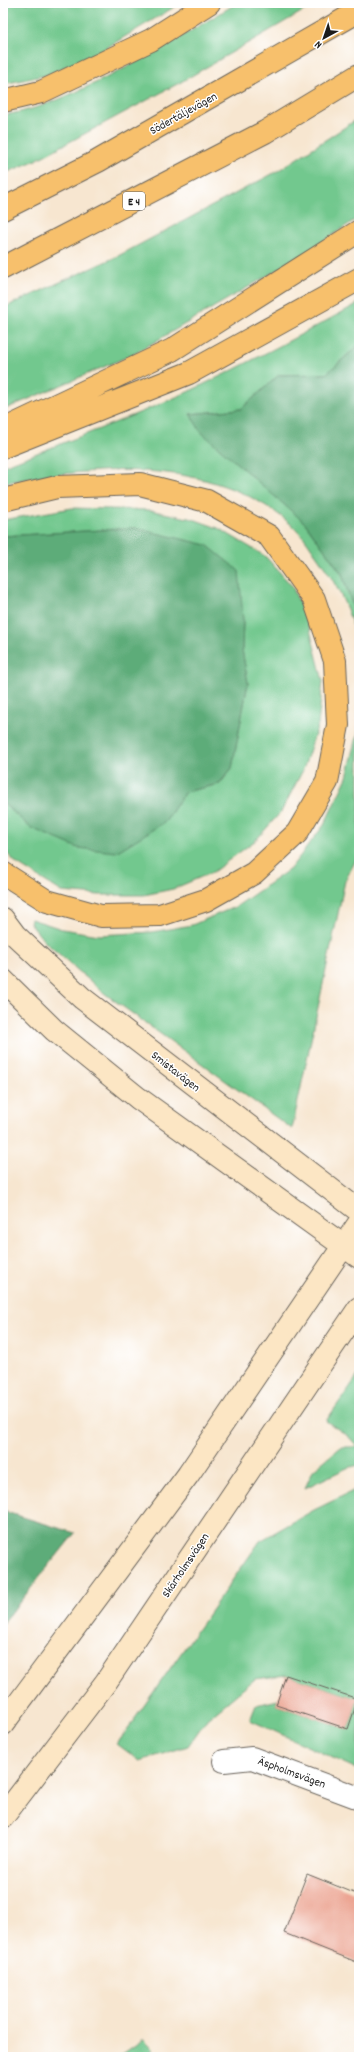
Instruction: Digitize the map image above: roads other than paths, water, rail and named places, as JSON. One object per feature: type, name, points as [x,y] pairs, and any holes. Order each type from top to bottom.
[{"type":"highway","points":[[3,101],[41,92],[151,40],[208,3]]},
{"type":"highway","name":"Södertäljevägen","points":[[3,209],[98,161],[359,11]]},
{"type":"highway","name":"E 4","points":[[3,268],[264,132],[359,75]]},
{"type":"highway","points":[[3,430],[172,350],[359,231]]},
{"type":"highway","points":[[3,447],[189,373],[359,279]]},
{"type":"highway","points":[[3,500],[57,487],[140,484],[207,501],[268,536],[314,599],[335,661],[338,725],[327,782],[297,833],[254,873],[206,900],[160,915],[102,916],[47,901],[3,873]]},
{"type":"main road","name":"Smistavägen","points":[[3,919],[15,935],[82,998],[359,1211]]},
{"type":"main road","points":[[3,980],[54,1030],[138,1098],[352,1251]]},
{"type":"main road","points":[[3,1724],[352,1251],[359,1224]]},
{"type":"main road","name":"Skärholmsvägen","points":[[3,1817],[106,1682],[359,1308]]},
{"type":"street","name":"Äspholmsvägen","points":[[224,1761],[252,1758],[358,1796]]}]
